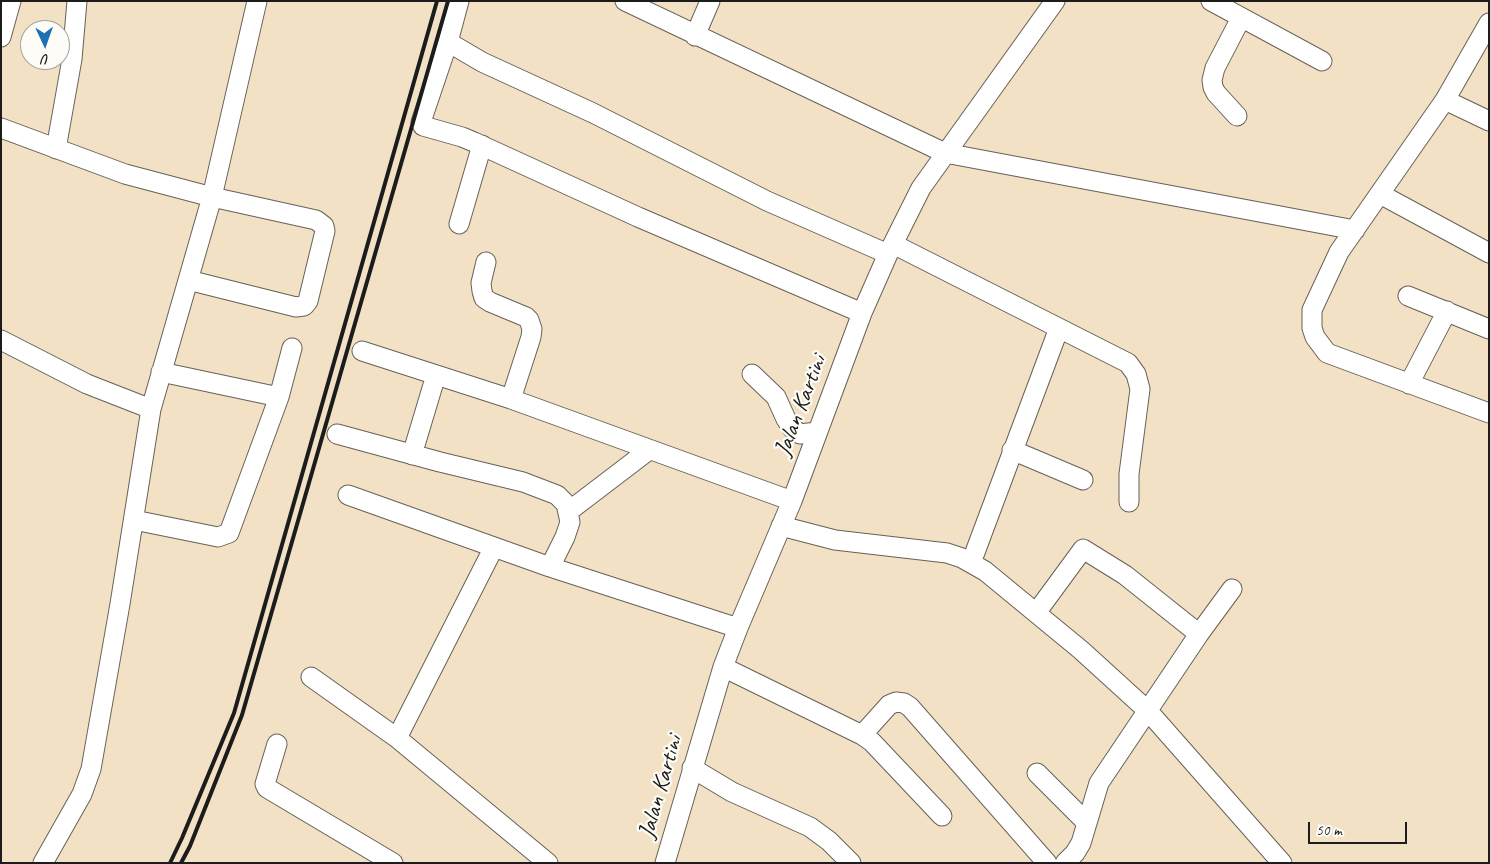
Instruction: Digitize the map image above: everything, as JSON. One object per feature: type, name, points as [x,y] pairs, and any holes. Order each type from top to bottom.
[{"type":"street","points":[[3,25],[11,1]]},
{"type":"street","points":[[56,149],[72,59],[77,1]]},
{"type":"street","points":[[43,863],[82,794],[91,769],[151,409],[212,197],[257,1]]},
{"type":"street","points":[[459,1],[448,42],[421,122],[423,126],[482,145],[638,217],[862,313]]},
{"type":"street","points":[[695,36],[710,1]]},
{"type":"street","name":"Jalan Kartini","points":[[665,863],[692,768],[724,667],[738,628],[792,500],[862,313],[921,188],[1054,1]]},
{"type":"street","points":[[1211,1],[1322,61]]},
{"type":"street","points":[[634,3],[695,36],[945,154],[1355,230]]},
{"type":"street","points":[[1237,116],[1216,93],[1212,80],[1215,68],[1241,18]]},
{"type":"street","points":[[1489,23],[1483,47],[1355,230],[1332,266],[1312,310],[1312,328],[1320,346],[1327,354],[1489,413]]},
{"type":"street","points":[[448,42],[482,62],[593,113],[767,201],[891,249],[1059,328],[1128,363],[1136,374],[1140,389],[1129,474],[1129,502]]},
{"type":"street","points":[[1445,100],[1489,121]]},
{"type":"street","points":[[1,128],[120,173],[212,197],[316,220],[322,224],[325,231],[308,301],[304,306],[296,307],[188,280]]},
{"type":"street","points":[[459,224],[482,145]]},
{"type":"street","points":[[1380,194],[1489,252]]},
{"type":"street","points":[[486,262],[481,283],[484,298],[526,317],[532,329],[511,399]]},
{"type":"street","points":[[1408,296],[1489,329]]},
{"type":"street","points":[[1409,384],[1447,311]]},
{"type":"street","points":[[970,563],[1059,328]]},
{"type":"street","points":[[1,340],[87,384],[151,409]]},
{"type":"street","points":[[134,520],[218,537],[226,535],[231,530],[279,397],[292,348]]},
{"type":"street","points":[[362,351],[511,399],[792,500]]},
{"type":"street","points":[[161,372],[279,397]]},
{"type":"street","points":[[752,374],[776,397],[792,428],[800,434],[817,432]]},
{"type":"street","points":[[412,455],[436,376]]},
{"type":"street","points":[[337,434],[412,455],[538,486],[557,495],[563,499],[569,511],[570,522],[565,537],[550,567]]},
{"type":"street","points":[[569,511],[649,450]]},
{"type":"street","points":[[1012,450],[1083,480]]},
{"type":"street","points":[[348,495],[550,567],[738,628]]},
{"type":"street","points":[[781,526],[835,540],[947,553],[985,571],[1081,650],[1148,711],[1282,863]]},
{"type":"street","points":[[397,738],[494,547]]},
{"type":"street","points":[[1036,613],[1083,549],[1124,574],[1199,634]]},
{"type":"street","points":[[1065,863],[1078,848],[1099,784],[1199,634],[1232,589]]},
{"type":"street","points":[[724,667],[862,735],[882,751],[942,816]]},
{"type":"street","points":[[311,676],[397,738],[548,863]]},
{"type":"street","points":[[862,735],[889,705],[896,702],[904,703],[910,707],[1047,863]]},
{"type":"street","points":[[277,744],[266,784],[267,788],[393,863]]},
{"type":"street","points":[[692,768],[732,792],[810,827],[829,841],[850,863]]},
{"type":"street","points":[[1038,773],[1087,822]]},
{"type":"railway","points":[[170,863],[234,713],[437,1]]},
{"type":"railway","points":[[181,863],[190,846],[242,715],[448,1]]}]
